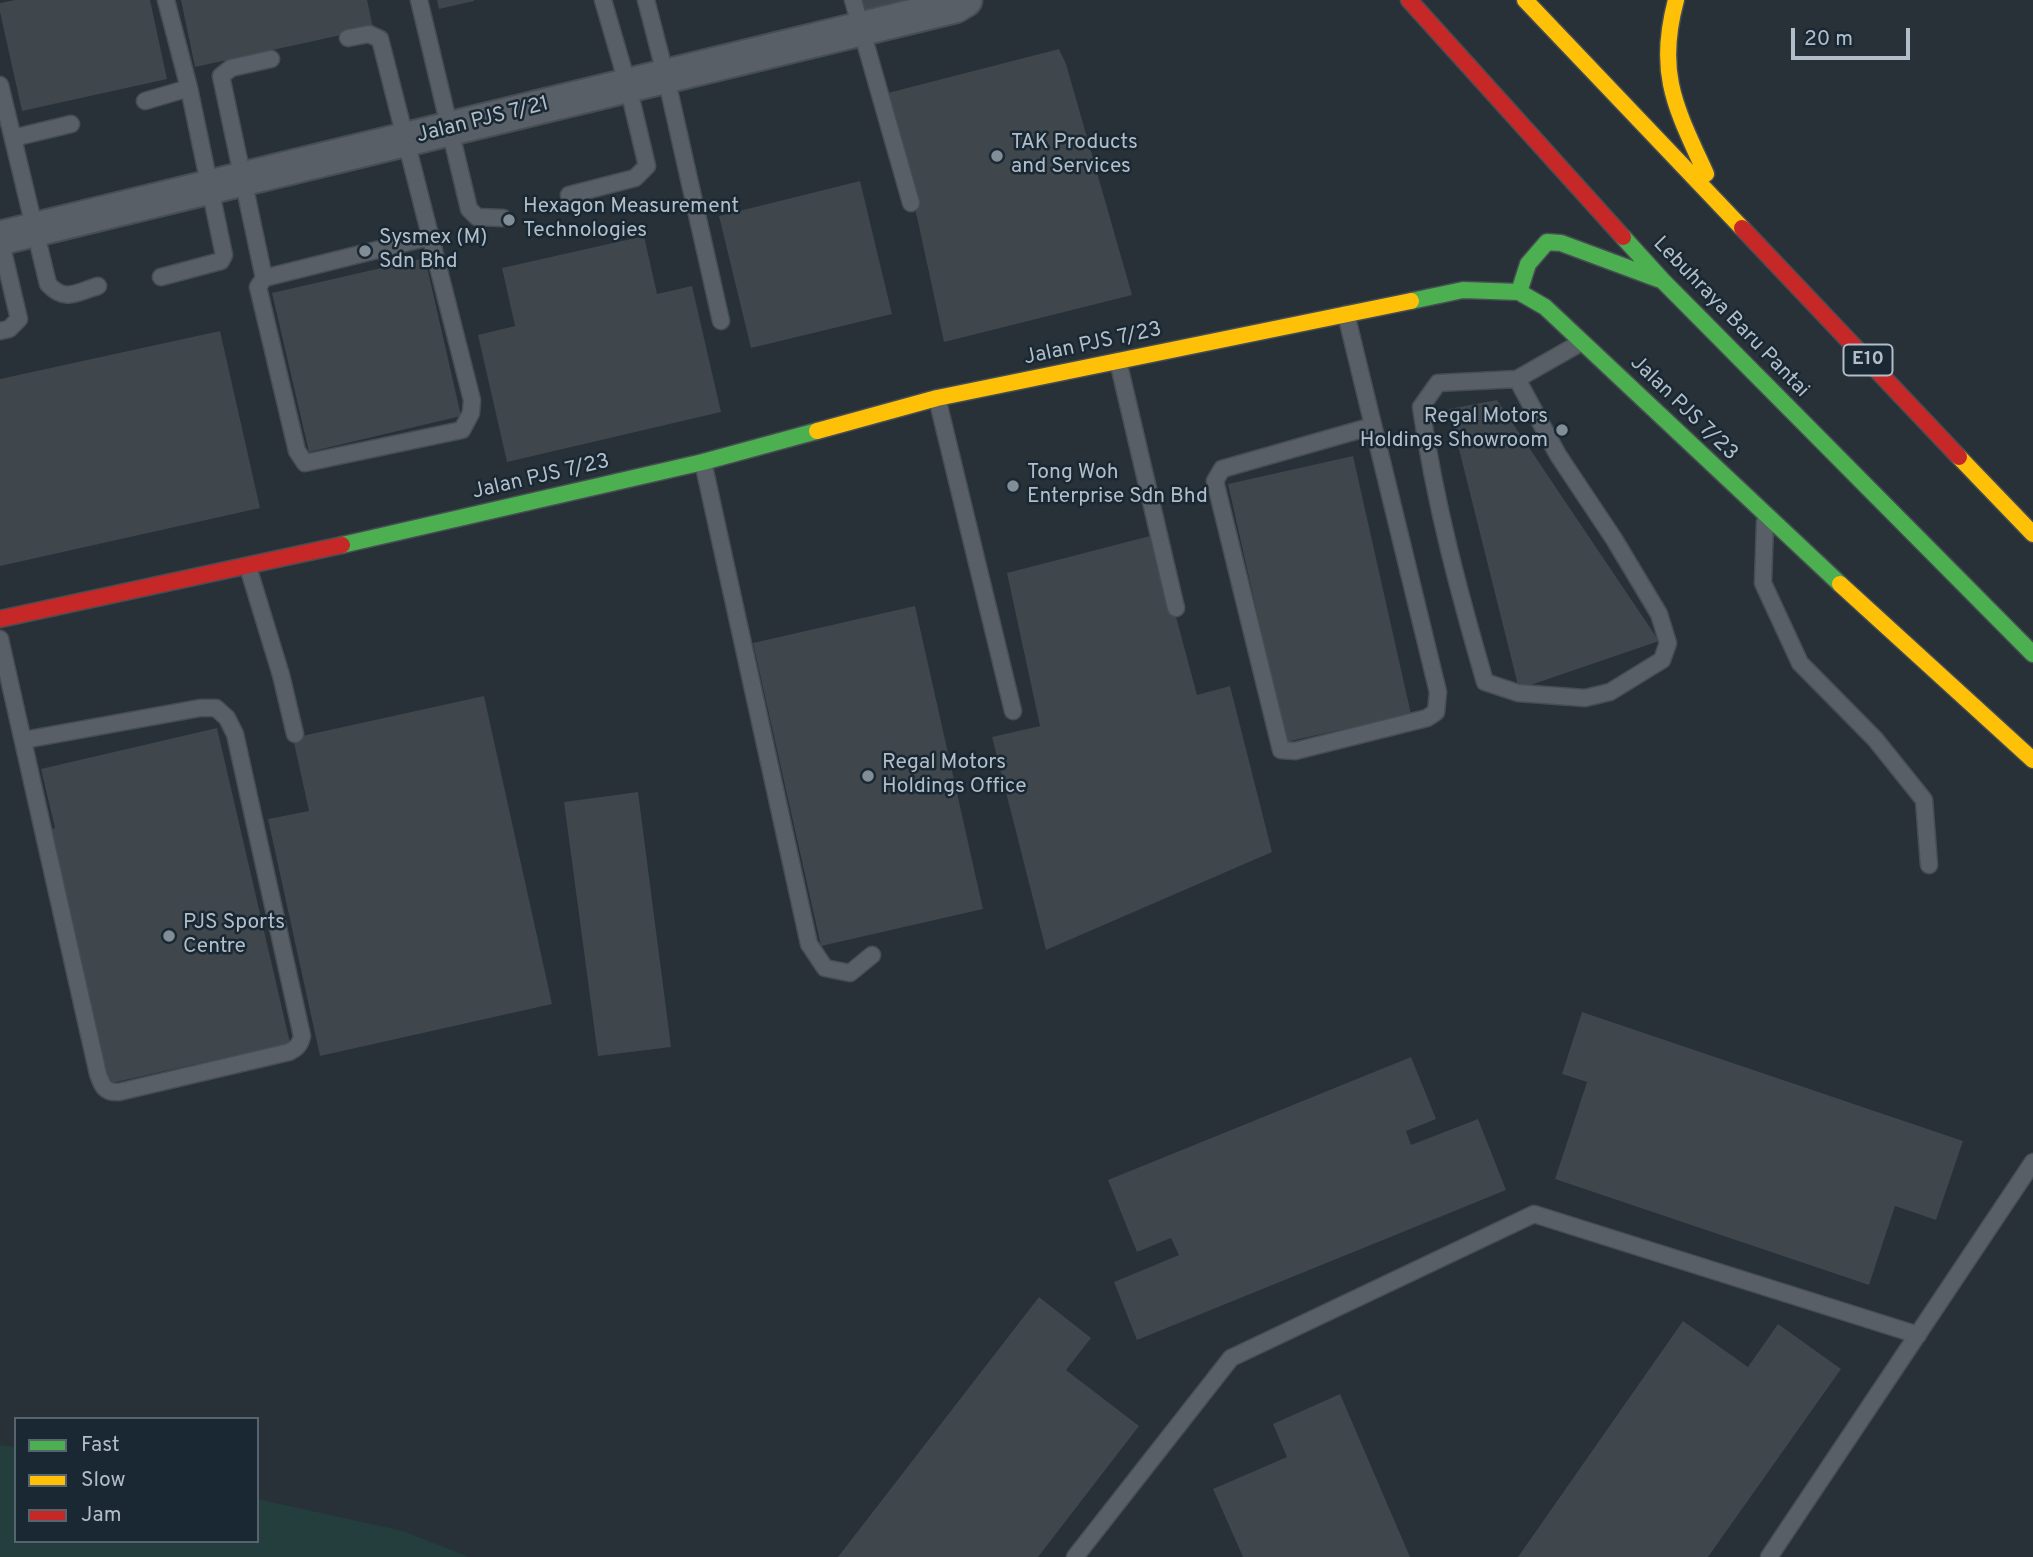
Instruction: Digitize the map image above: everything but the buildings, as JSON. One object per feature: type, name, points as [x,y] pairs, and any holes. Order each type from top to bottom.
[{"type":"main road","name":"Lebuhraya Baru Pantai","points":[[1409,0],[1663,281],[2033,654]]},
{"type":"main road","name":"E10","points":[[1525,0],[2033,534]]},
{"type":"main road","points":[[1676,0],[1665,40],[1669,84],[1683,124],[1718,201]]},
{"type":"main road","points":[[1519,292],[1527,263],[1547,242],[1561,243],[1663,281]]},
{"type":"main road","name":"Jalan PJS 7/23","points":[[0,619],[248,567],[704,462],[937,398],[1463,290],[1519,292],[1545,307],[1765,516],[2033,760]]},
{"type":"street","name":"Jalan PJS 7/21","points":[[0,238],[666,77],[857,15],[956,6],[965,0]]},
{"type":"lane","points":[[161,277],[221,261],[224,255],[189,88],[166,0]]},
{"type":"lane","points":[[419,0],[469,209],[477,217],[503,218]]},
{"type":"lane","points":[[569,195],[635,178],[647,166],[628,86],[603,0]]},
{"type":"lane","points":[[646,0],[721,321]]},
{"type":"lane","points":[[857,15],[911,203]]},
{"type":"lane","points":[[348,38],[369,34],[380,39],[472,400],[471,413],[462,430],[305,463],[297,451],[258,287],[264,278],[429,237]]},
{"type":"lane","points":[[264,278],[222,76],[230,68],[271,59]]},
{"type":"lane","points":[[0,85],[48,284],[56,293],[66,296],[98,286]]},
{"type":"lane","points":[[145,101],[189,88]]},
{"type":"lane","points":[[13,138],[71,124]]},
{"type":"lane","points":[[0,238],[19,319],[9,328],[0,331]]},
{"type":"lane","points":[[1346,314],[1438,692],[1436,712],[1427,718],[1295,751],[1281,750],[1215,481],[1222,469],[1373,426]]},
{"type":"lane","points":[[1517,379],[1558,455],[1614,539],[1659,614],[1668,643],[1662,660],[1610,692],[1585,698],[1518,693],[1485,682],[1454,575],[1432,478],[1421,407],[1438,383],[1517,379],[1582,342]]},
{"type":"lane","points":[[1118,361],[1176,608]]},
{"type":"lane","points":[[937,398],[1013,711]]},
{"type":"lane","points":[[704,462],[809,944],[825,968],[850,972],[872,955]]},
{"type":"lane","points":[[1765,516],[1763,583],[1800,663],[1875,738],[1924,800],[1929,865]]},
{"type":"lane","points":[[248,567],[281,675],[295,734]]},
{"type":"lane","points":[[0,639],[97,1074],[105,1089],[111,1093],[119,1092],[296,1049],[302,1036],[235,734],[228,718],[216,708],[200,708],[24,740]]},
{"type":"lane","points":[[1769,1557],[2033,1162]]},
{"type":"lane","points":[[1075,1557],[1231,1358],[1534,1214],[1917,1335]]},
{"type":"green space","points":[[0,1445],[14,1447],[14,1543],[259,1543],[259,1499],[403,1531],[469,1557],[0,1557]]},
{"type":"traffic: fast","points":[[1623,237],[1663,281],[2033,654]]},
{"type":"traffic: fast","points":[[1519,292],[1528,264],[1547,242],[1561,243],[1658,279]]},
{"type":"traffic: fast","points":[[1411,301],[1463,290],[1519,292],[1545,307],[1840,584]]},
{"type":"traffic: fast","points":[[342,545],[703,462],[817,431]]},
{"type":"traffic: slow","points":[[1525,0],[1742,228]]},
{"type":"traffic: slow","points":[[1676,0],[1668,49],[1672,90],[1706,174]]},
{"type":"traffic: slow","points":[[817,431],[937,398],[1411,301]]},
{"type":"traffic: slow","points":[[1959,457],[2033,534]]},
{"type":"traffic: slow","points":[[1840,584],[2033,760]]},
{"type":"traffic: jam","points":[[1409,0],[1623,237]]},
{"type":"traffic: jam","points":[[1742,228],[1959,457]]},
{"type":"traffic: jam","points":[[0,619],[342,545]]},
{"type":"place","name":"TAK Products and Services","points":[[997,156]]},
{"type":"place","name":"Hexagon Measurement Technologies","points":[[509,220]]},
{"type":"place","name":"Sysmex (M) Sdn Bhd","points":[[365,251]]},
{"type":"place","name":"Regal Motors Holdings Showroom","points":[[1562,430]]},
{"type":"place","name":"Tong Woh Enterprise Sdn Bhd","points":[[1013,486]]},
{"type":"place","name":"Regal Motors Holdings Office","points":[[868,776]]},
{"type":"place","name":"PJS Sports Centre","points":[[169,936]]}]
